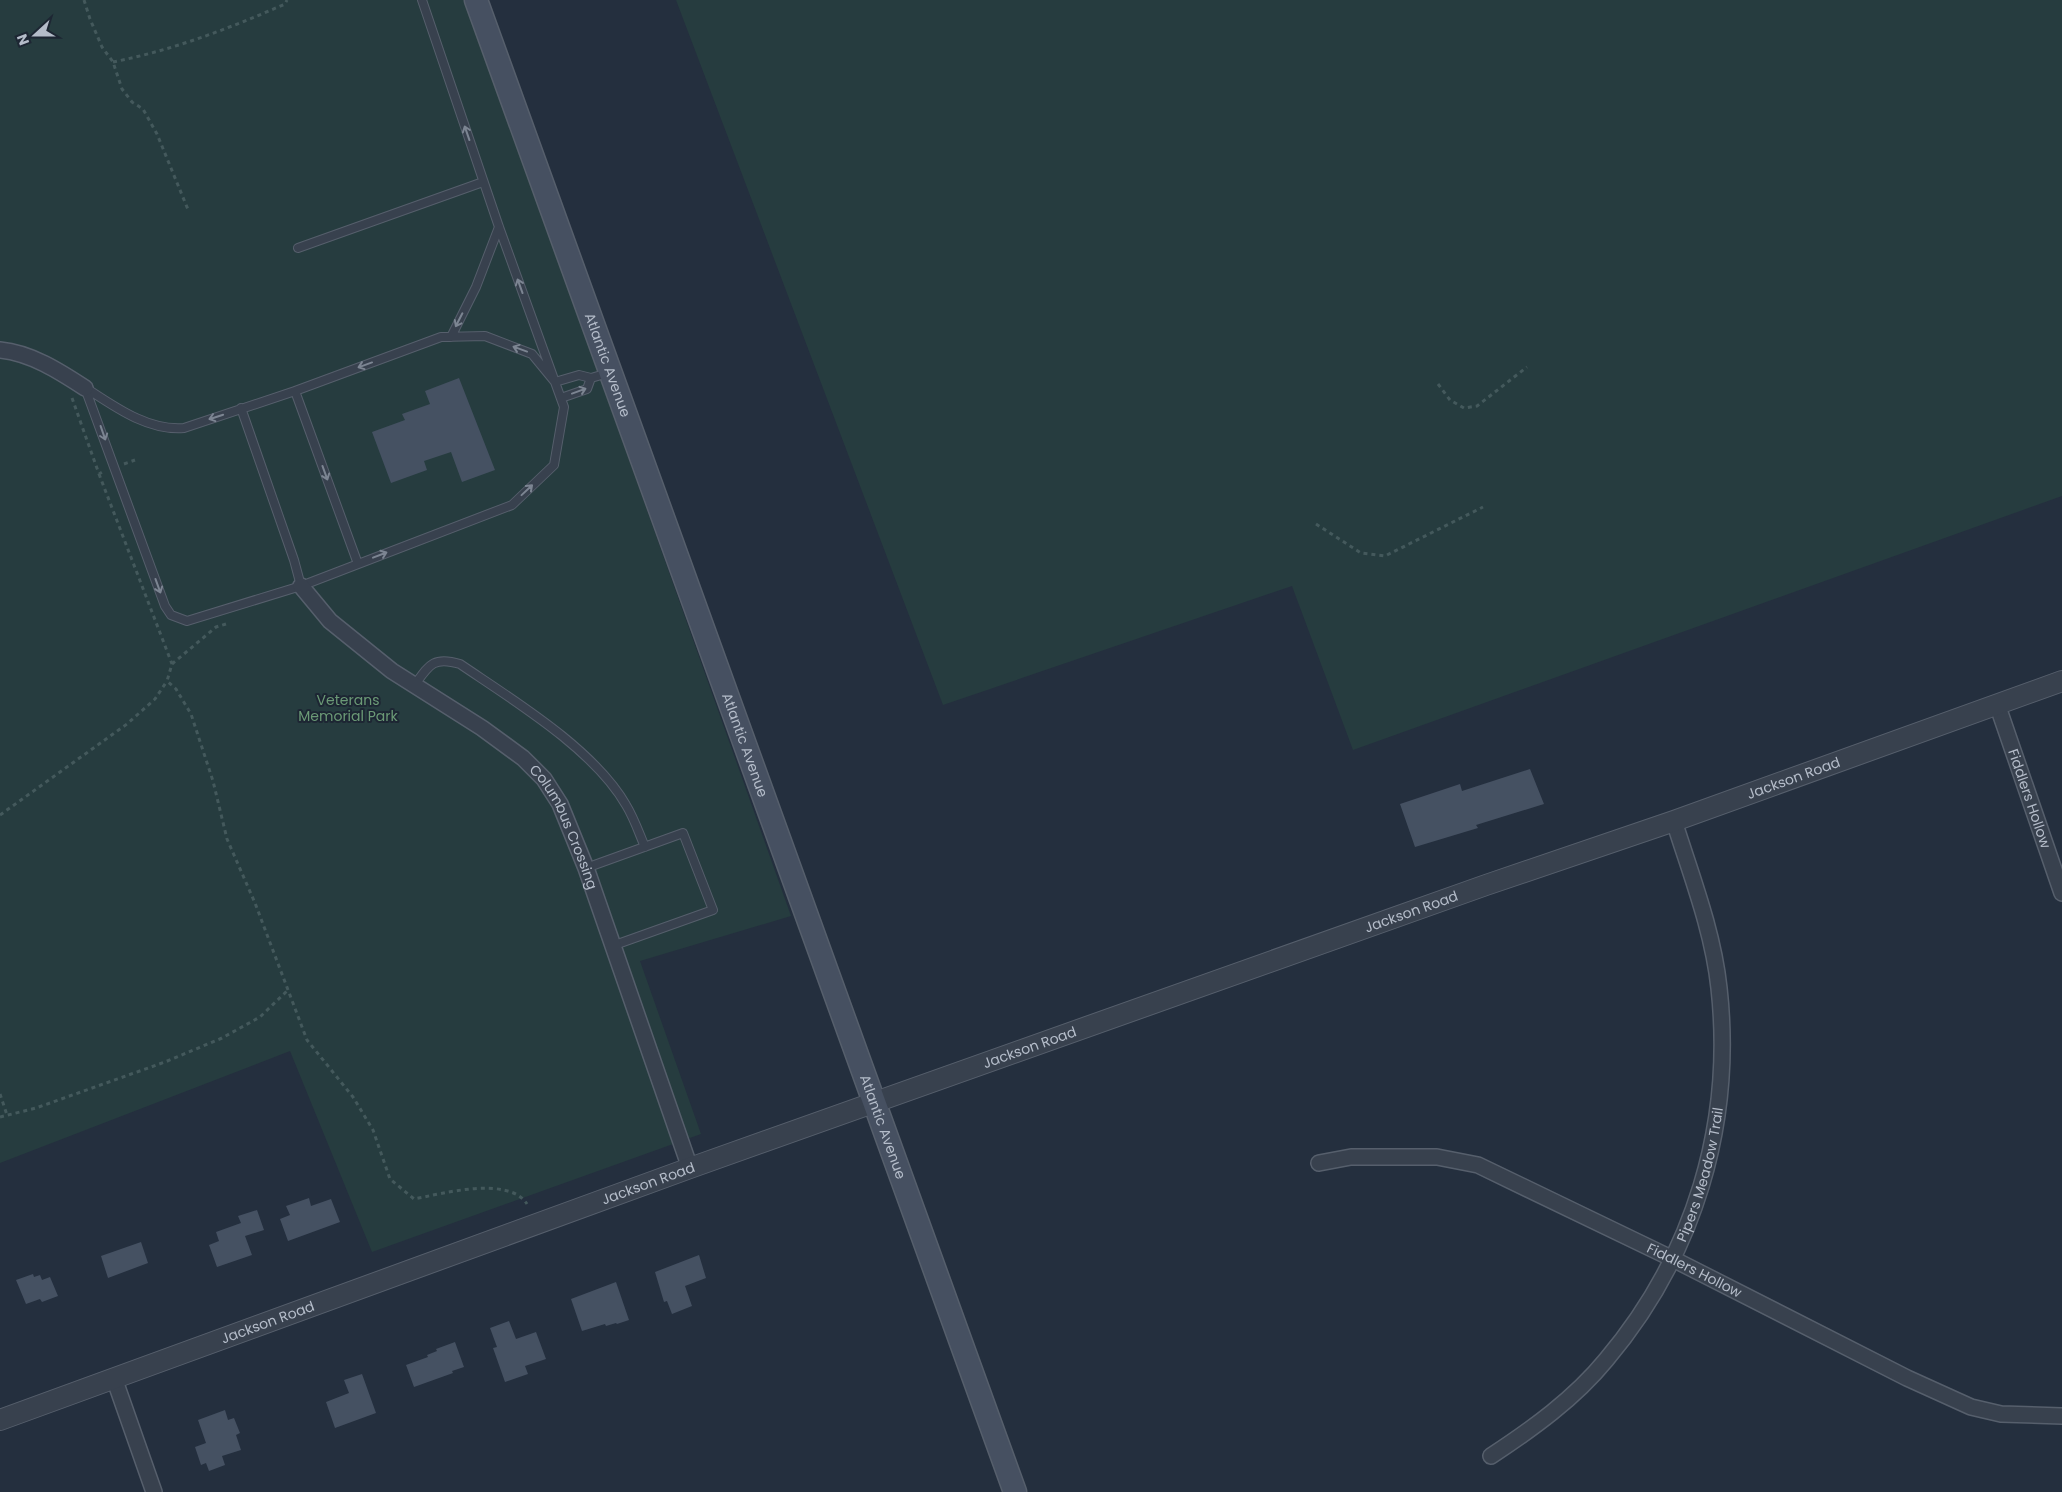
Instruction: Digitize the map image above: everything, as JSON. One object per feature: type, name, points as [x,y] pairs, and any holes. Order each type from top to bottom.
[{"type":"main road","name":"Atlantic Avenue","points":[[476,0],[600,375],[875,1104],[1014,1492]]},
{"type":"street","points":[[0,350],[19,352],[63,373],[85,388]]},
{"type":"street","name":"Columbus Crossing","points":[[302,586],[330,621],[392,671],[482,728],[523,758],[544,779],[560,804],[586,868],[690,1168]]},
{"type":"street","name":"Jackson Road","points":[[0,1420],[690,1168],[875,1104],[1486,885],[1674,821],[2062,681]]},
{"type":"street","name":"Fiddlers Hollow","points":[[1997,704],[2062,893]]},
{"type":"street","name":"Pipers Meadow Trail","points":[[1490,1456],[1553,1412],[1606,1361],[1645,1309],[1673,1259],[1697,1205],[1713,1141],[1720,1095],[1722,1044],[1719,988],[1708,929],[1674,821]]},
{"type":"street","name":"Fiddlers Hollow","points":[[1319,1163],[1351,1157],[1437,1156],[1478,1165],[1673,1259],[1908,1378],[1971,1407],[2001,1414],[2062,1416]]},
{"type":"street","points":[[114,1378],[154,1492]]},
{"type":"lane","points":[[85,388],[163,600],[171,615],[187,621],[302,586],[512,504],[554,465],[564,407],[499,227],[422,0]]},
{"type":"lane","points":[[298,248],[484,182]]},
{"type":"lane","points":[[451,337],[476,287],[499,227]]},
{"type":"lane","points":[[85,388],[117,409],[168,429],[184,428],[295,391],[441,337],[485,336],[532,354],[555,382]]},
{"type":"lane","points":[[555,382],[578,375],[600,375]]},
{"type":"lane","points":[[561,398],[587,389],[600,375]]},
{"type":"lane","points":[[295,391],[358,564]]},
{"type":"lane","points":[[241,408],[302,586]]},
{"type":"lane","points":[[414,686],[427,668],[434,662],[446,660],[460,664],[545,722],[599,770],[626,804],[645,847]]},
{"type":"lane","points":[[586,868],[682,833],[713,910],[612,946]]},
{"type":"path","points":[[84,0],[102,47],[113,62],[122,89],[132,102],[143,109],[156,134],[189,212]]},
{"type":"path","points":[[113,62],[155,54],[194,42],[285,4],[286,0]]},
{"type":"path","points":[[1438,384],[1450,400],[1464,408],[1477,406],[1527,368]]},
{"type":"path","points":[[70,395],[172,664]]},
{"type":"path","points":[[123,464],[135,460]]},
{"type":"path","points":[[99,474],[106,469]]},
{"type":"path","points":[[1316,524],[1362,554],[1385,556],[1483,507]]},
{"type":"path","points":[[0,815],[126,724],[156,699],[167,681],[172,664],[216,627],[234,621]]},
{"type":"path","points":[[167,681],[176,689],[191,714],[212,781],[227,839],[307,1040],[353,1097],[373,1130],[390,1178],[414,1199],[488,1188],[508,1191],[524,1199],[527,1204]]},
{"type":"path","points":[[0,1117],[36,1108],[165,1062],[222,1038],[260,1017],[288,990]]},
{"type":"path","points":[[0,1094],[7,1114]]},
{"type":"green space","name":"Veterans Memorial Park","points":[[0,0],[466,0],[791,916],[640,961],[701,1134],[372,1252],[290,1051],[0,1163]]},
{"type":"green space","points":[[676,0],[2062,0],[2062,496],[1353,750],[1292,586],[943,705]]},
{"type":"building","points":[[459,378],[495,470],[462,482],[451,452],[424,461],[427,470],[391,483],[372,432],[405,420],[402,414],[430,404],[425,391]]},
{"type":"building","points":[[1530,769],[1544,804],[1476,825],[1478,828],[1415,847],[1400,804],[1460,784],[1462,791]]},
{"type":"building","points":[[309,1198],[311,1206],[331,1199],[340,1222],[288,1241],[280,1219],[290,1215],[286,1206]]},
{"type":"building","points":[[257,1210],[264,1230],[245,1236],[252,1255],[217,1267],[209,1245],[219,1241],[216,1232],[241,1223],[238,1216]]},
{"type":"building","points":[[141,1242],[148,1263],[108,1278],[101,1256]]},
{"type":"building","points":[[699,1255],[706,1278],[685,1286],[692,1306],[672,1314],[667,1301],[664,1302],[655,1272]]},
{"type":"building","points":[[33,1274],[34,1277],[40,1275],[42,1280],[50,1277],[58,1296],[42,1302],[40,1299],[26,1304],[16,1280]]},
{"type":"building","points":[[616,1282],[629,1320],[606,1326],[605,1324],[582,1331],[571,1299]]},
{"type":"building","points":[[509,1321],[516,1339],[536,1332],[546,1359],[525,1366],[528,1374],[505,1382],[493,1348],[497,1347],[490,1328]]},
{"type":"building","points":[[455,1342],[464,1367],[414,1387],[406,1365],[428,1357],[427,1355],[437,1351],[436,1349]]},
{"type":"building","points":[[362,1374],[376,1413],[335,1428],[326,1402],[349,1393],[344,1380]]},
{"type":"building","points":[[225,1410],[228,1420],[234,1418],[240,1433],[236,1435],[241,1450],[222,1456],[225,1465],[209,1471],[206,1463],[201,1465],[195,1447],[206,1443],[198,1420]]}]
